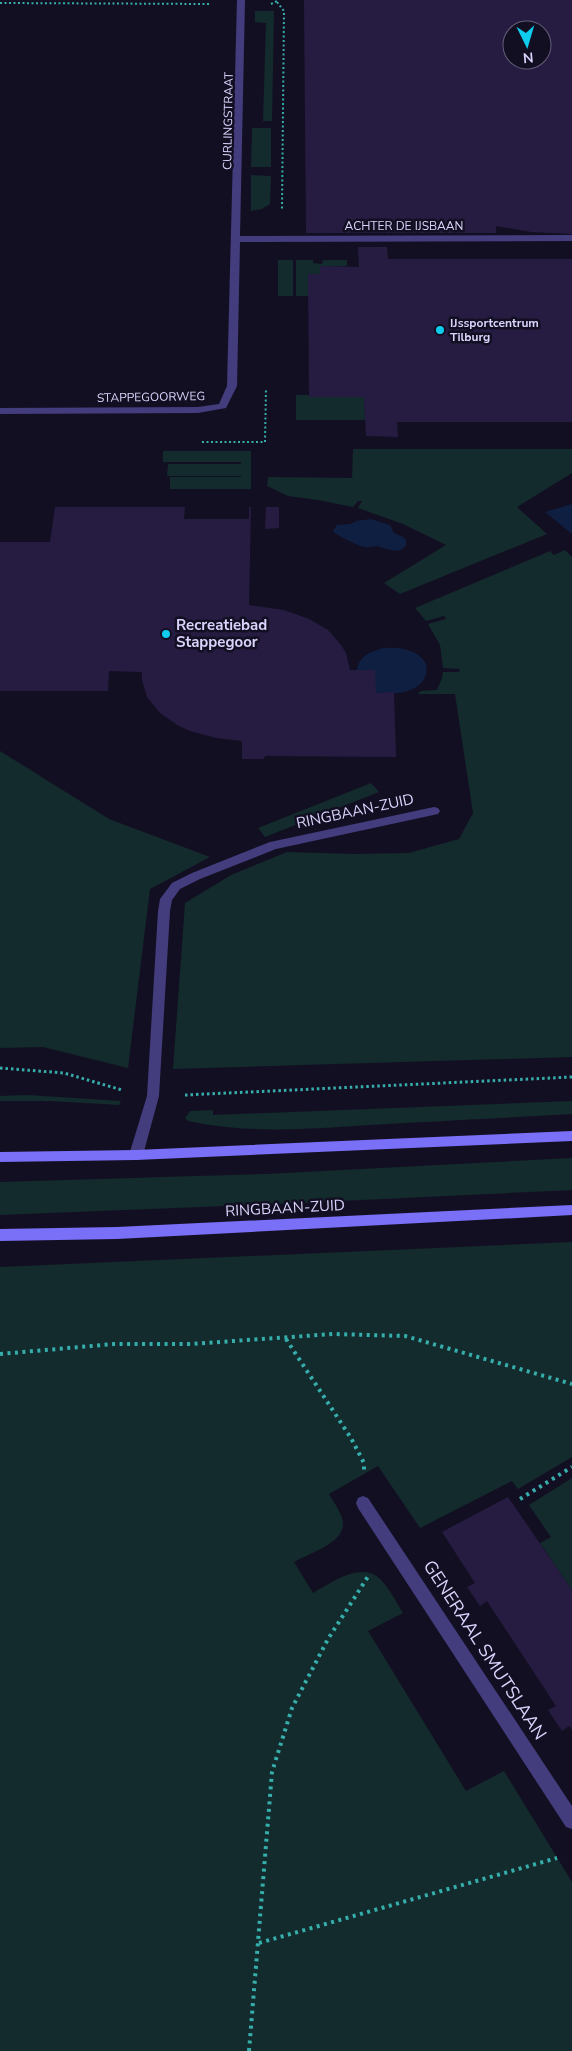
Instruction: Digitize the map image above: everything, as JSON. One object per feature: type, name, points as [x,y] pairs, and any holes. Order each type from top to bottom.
[{"type":"main road","points":[[0,1157],[136,1155],[572,1136]]},
{"type":"main road","name":"RINGBAAN-ZUID","points":[[0,1236],[116,1233],[572,1210]]},
{"type":"street","name":"CURLINGSTRAAT","points":[[236,240],[242,2]]},
{"type":"street","name":"ACHTER DE IJSBAAN","points":[[236,240],[572,238]]},
{"type":"street","name":"STAPPEGOORWEG","points":[[0,411],[198,410],[223,406],[232,386],[236,240]]},
{"type":"street","name":"RINGBAAN-ZUID","points":[[136,1155],[153,1096],[164,911],[166,899],[176,886],[196,876],[274,845],[434,811]]},
{"type":"street","name":"GENERAAL SMUTSLAAN","points":[[363,1503],[572,1820]]},
{"type":"path","points":[[0,3],[242,2]]},
{"type":"path","points":[[0,1068],[64,1073],[109,1088],[153,1096],[572,1078]]},
{"type":"path","points":[[0,1354],[114,1344],[191,1344],[286,1339],[333,1334],[405,1336],[572,1384]]},
{"type":"path","points":[[286,1339],[350,1438],[364,1464],[363,1503]]},
{"type":"path","points":[[520,1499],[572,1467]]},
{"type":"path","points":[[249,2051],[272,1772],[292,1708],[328,1639],[375,1566],[395,1549]]},
{"type":"path","points":[[259,1943],[557,1858]]},
{"type":"green space","points":[[255,11],[274,11],[272,121],[263,121],[266,23],[255,22]]},
{"type":"green space","points":[[252,128],[271,128],[271,167],[251,167]]},
{"type":"green space","points":[[251,175],[271,176],[270,204],[262,209],[251,211]]},
{"type":"green space","points":[[278,260],[293,260],[293,296],[278,296]]},
{"type":"green space","points":[[296,260],[313,260],[313,263],[322,264],[323,260],[347,260],[347,266],[320,266],[320,296],[296,296]]},
{"type":"green space","points":[[296,395],[364,395],[365,420],[296,420]]},
{"type":"green space","points":[[353,449],[572,449],[572,473],[517,507],[547,534],[400,594],[384,583],[446,545],[403,524],[358,508],[362,501],[358,501],[353,507],[288,496],[267,486],[268,477],[352,478]]},
{"type":"green space","points":[[163,451],[251,451],[251,489],[170,489],[170,477],[241,476],[167,476],[168,464],[241,464],[241,462],[163,462]]},
{"type":"green space","points":[[565,550],[572,557],[572,1057],[173,1069],[185,903],[231,875],[287,852],[409,853],[459,839],[473,813],[455,694],[418,694],[421,691],[437,690],[443,672],[459,672],[460,669],[443,668],[440,645],[428,624],[446,619],[444,616],[426,621],[415,608],[550,551],[554,555]]},
{"type":"green space","points":[[0,751],[109,819],[210,857],[150,889],[128,1068],[43,1047],[0,1048]]},
{"type":"green space","points":[[371,783],[379,792],[265,837],[258,828]]},
{"type":"green space","points":[[27,1095],[121,1101],[119,1105],[50,1101],[0,1101],[0,1096]]},
{"type":"green space","points":[[572,1101],[572,1114],[301,1129],[233,1128],[188,1121],[185,1118],[190,1111],[213,1110],[213,1115]]},
{"type":"green space","points":[[572,1158],[572,1190],[0,1215],[0,1182],[266,1174]]},
{"type":"green space","points":[[572,1242],[572,1457],[518,1489],[512,1481],[420,1528],[378,1466],[329,1494],[342,1518],[343,1526],[340,1534],[327,1546],[294,1562],[313,1593],[337,1579],[356,1573],[365,1572],[373,1574],[381,1580],[403,1613],[368,1631],[466,1791],[504,1771],[572,1882],[572,2051],[0,2051],[0,1267]]},
{"type":"green space","points":[[572,1478],[572,1590],[540,1543],[551,1537],[529,1505]]},
{"type":"water","points":[[572,504],[572,534],[545,512]]},
{"type":"water","points":[[371,519],[390,525],[394,533],[406,540],[406,546],[397,551],[378,546],[364,547],[342,538],[333,531],[337,525]]},
{"type":"water","points":[[383,648],[405,649],[422,658],[427,669],[421,683],[406,692],[376,693],[357,670],[363,658]]},
{"type":"building","points":[[304,0],[572,0],[572,234],[531,232],[496,226],[496,233],[306,233]]},
{"type":"building","name":"IJssportcentrum Tilburg","points":[[358,247],[387,247],[388,259],[572,259],[572,422],[397,422],[398,437],[366,436],[364,397],[309,397],[308,274],[320,274],[320,266],[359,267]]},
{"type":"building","name":"Recreatiebad Stappegoor","points":[[55,507],[185,507],[184,519],[249,519],[249,507],[251,507],[249,605],[284,610],[309,619],[328,630],[341,645],[346,653],[350,670],[375,670],[376,693],[394,692],[396,757],[265,756],[264,759],[242,759],[242,741],[216,738],[190,731],[160,713],[147,697],[142,680],[142,672],[109,671],[108,691],[0,691],[0,542],[50,542]]},
{"type":"building","points":[[266,507],[279,507],[279,528],[265,529]]},
{"type":"building","points":[[508,1497],[572,1590],[572,1730],[569,1726],[562,1731],[548,1710],[556,1706],[487,1601],[480,1606],[467,1587],[475,1583],[442,1532]]},
{"type":"place","name":"IJssportcentrum Tilburg","points":[[440,330]]},
{"type":"place","name":"Recreatiebad Stappegoor","points":[[166,634]]}]
